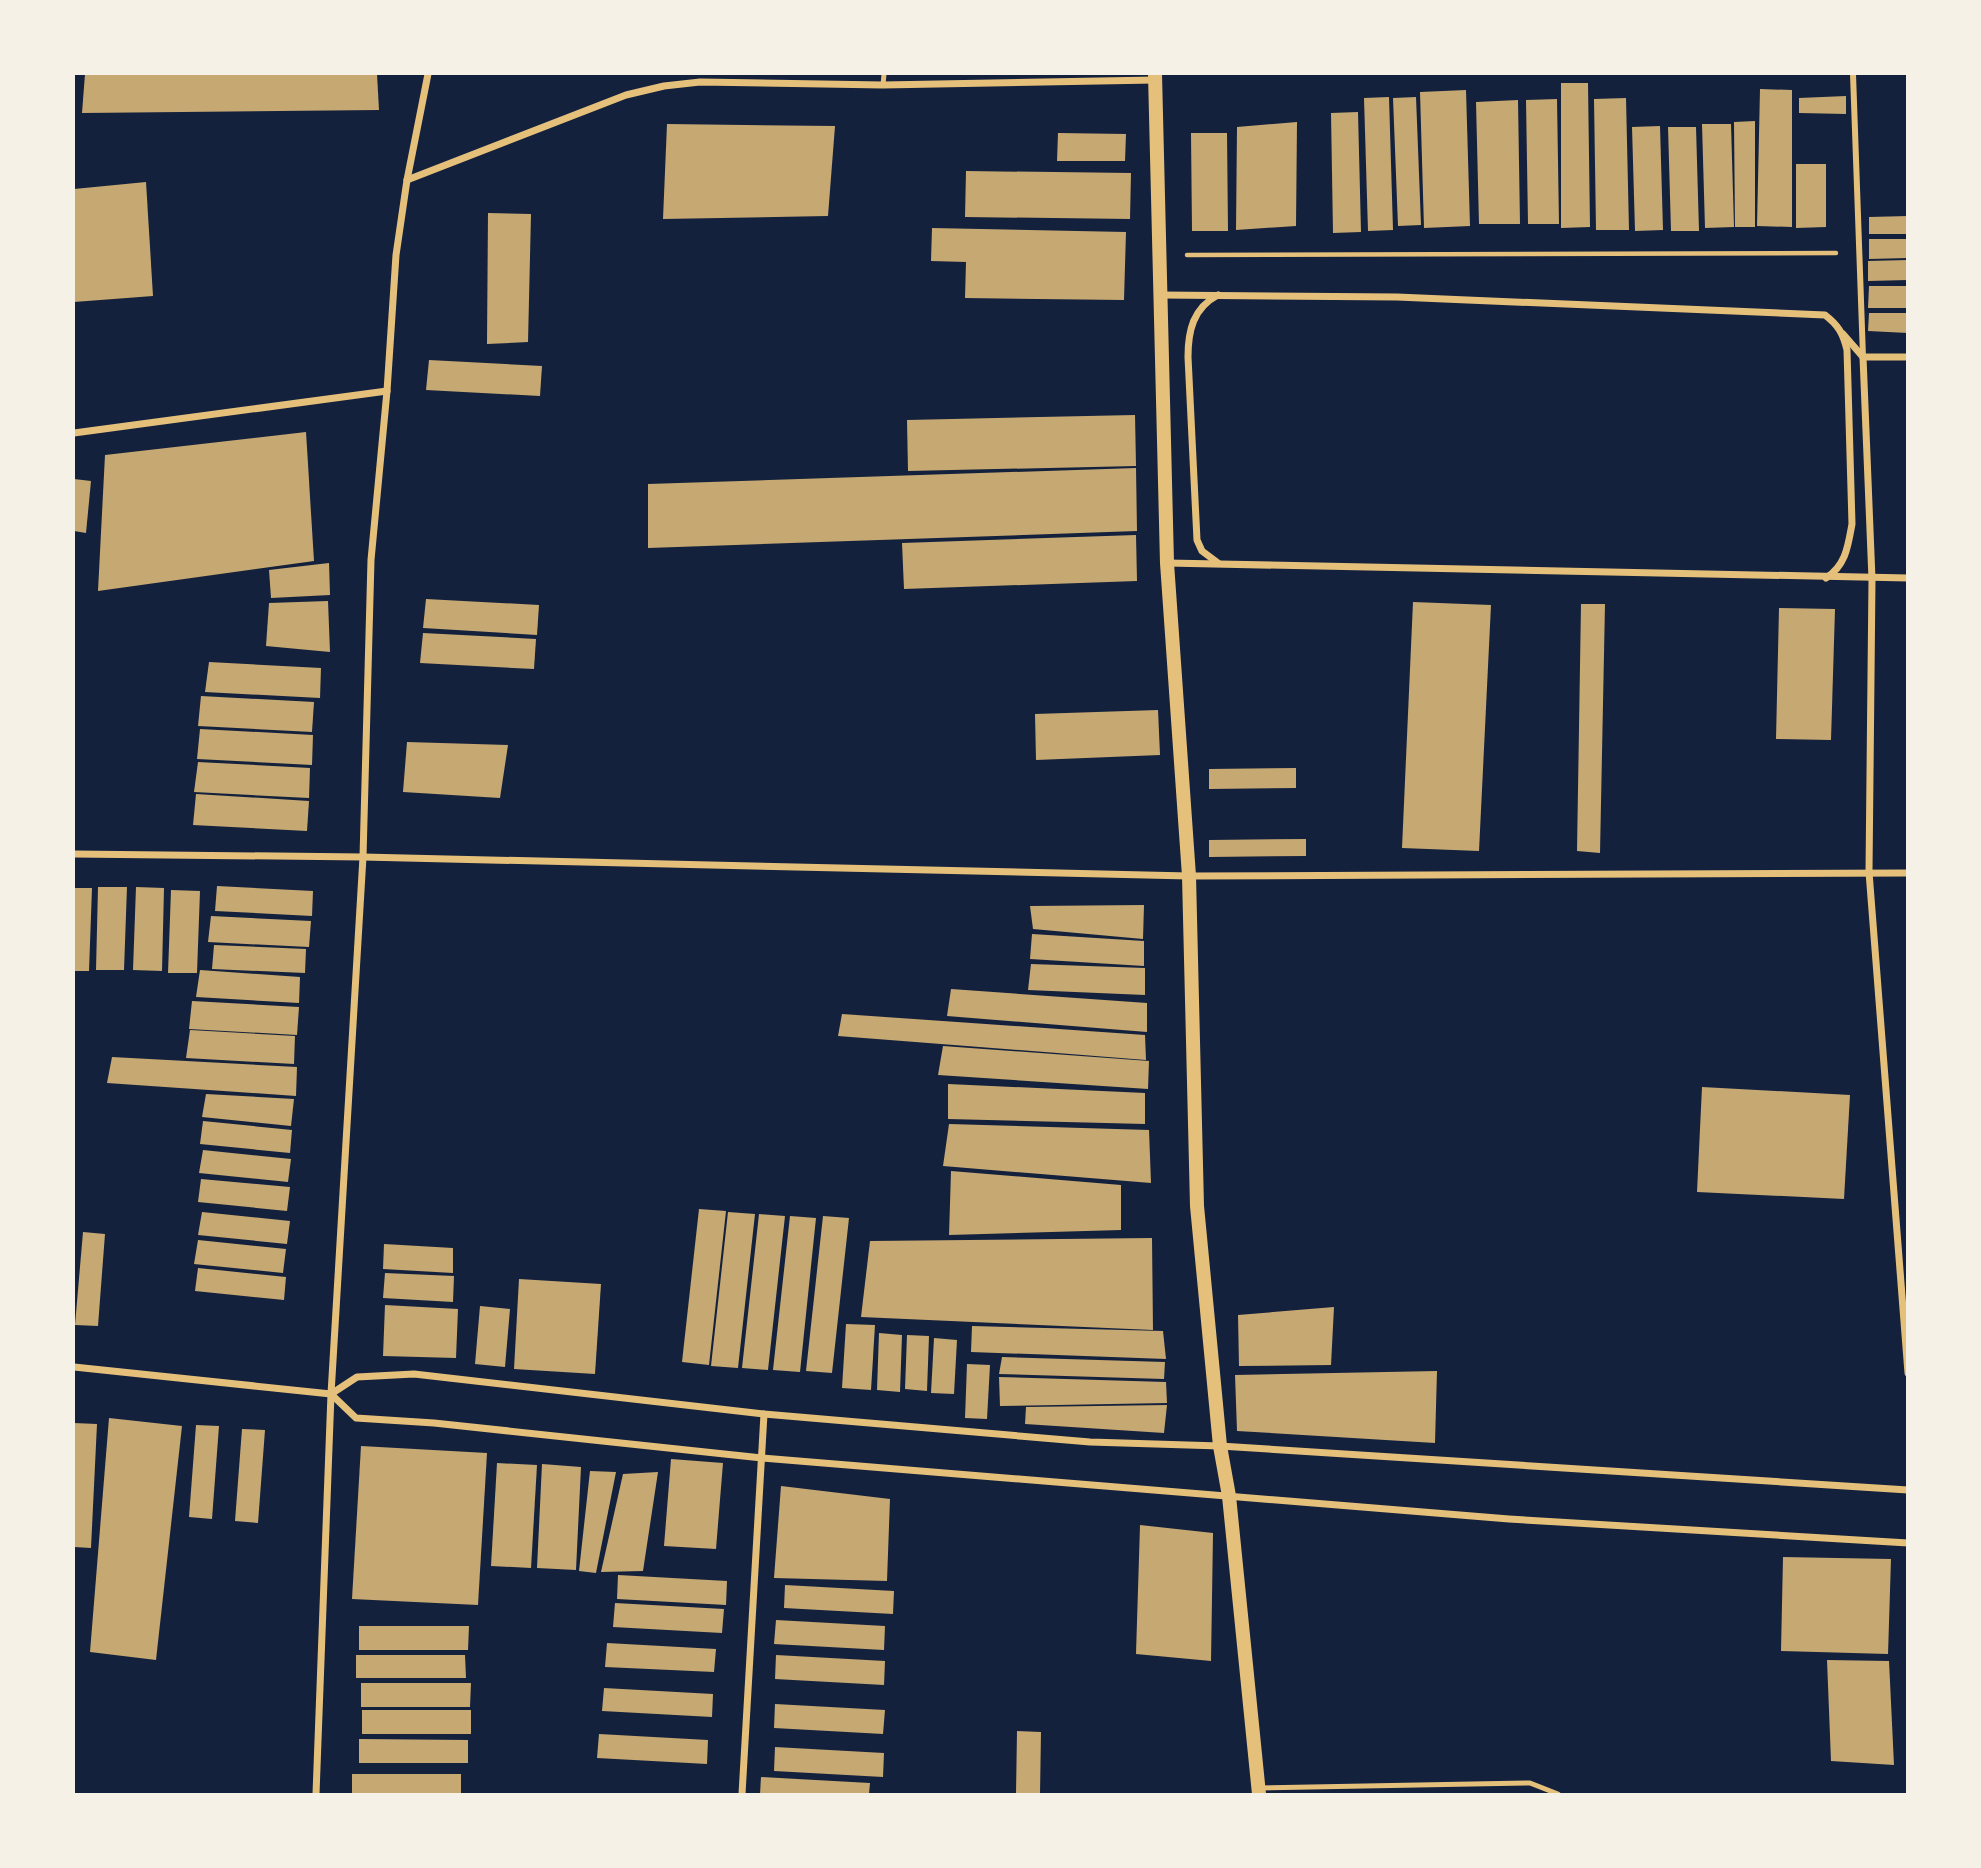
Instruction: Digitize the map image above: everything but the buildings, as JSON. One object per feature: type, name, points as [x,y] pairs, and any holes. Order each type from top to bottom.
[{"type":"main road","points":[[1155,77],[1167,563],[1189,876],[1197,1206],[1220,1446],[1229,1496],[1259,1791]]},
{"type":"street","points":[[316,1794],[331,1394],[363,857],[371,560],[396,256],[407,180],[428,74]]},
{"type":"street","points":[[1853,74],[1872,579],[1869,872],[1908,1373]]},
{"type":"street","points":[[407,180],[626,95],[664,86],[700,82],[883,85],[1155,77]]},
{"type":"street","points":[[1218,294],[1200,307],[1188,339],[1188,357],[1197,540],[1202,551],[1220,564]]},
{"type":"street","points":[[1161,295],[1397,297],[1825,314],[1837,323],[1863,357],[1908,357]]},
{"type":"street","points":[[1826,578],[1842,564],[1852,524],[1847,350],[1843,334]]},
{"type":"street","points":[[74,433],[387,391]]},
{"type":"street","points":[[1167,563],[1908,578]]},
{"type":"street","points":[[74,854],[363,857],[1189,876],[1908,873]]},
{"type":"street","points":[[74,1367],[331,1394],[356,1418],[434,1423],[762,1458],[1509,1519],[1908,1543]]},
{"type":"street","points":[[331,1394],[357,1377],[414,1374],[764,1414],[1090,1442],[1220,1446],[1908,1490]]},
{"type":"street","points":[[742,1794],[764,1414]]},
{"type":"lane","points":[[883,85],[884,74]]},
{"type":"lane","points":[[1259,1791],[1530,1783],[1558,1794]]},
{"type":"path","points":[[1159,255],[1858,253]]}]
